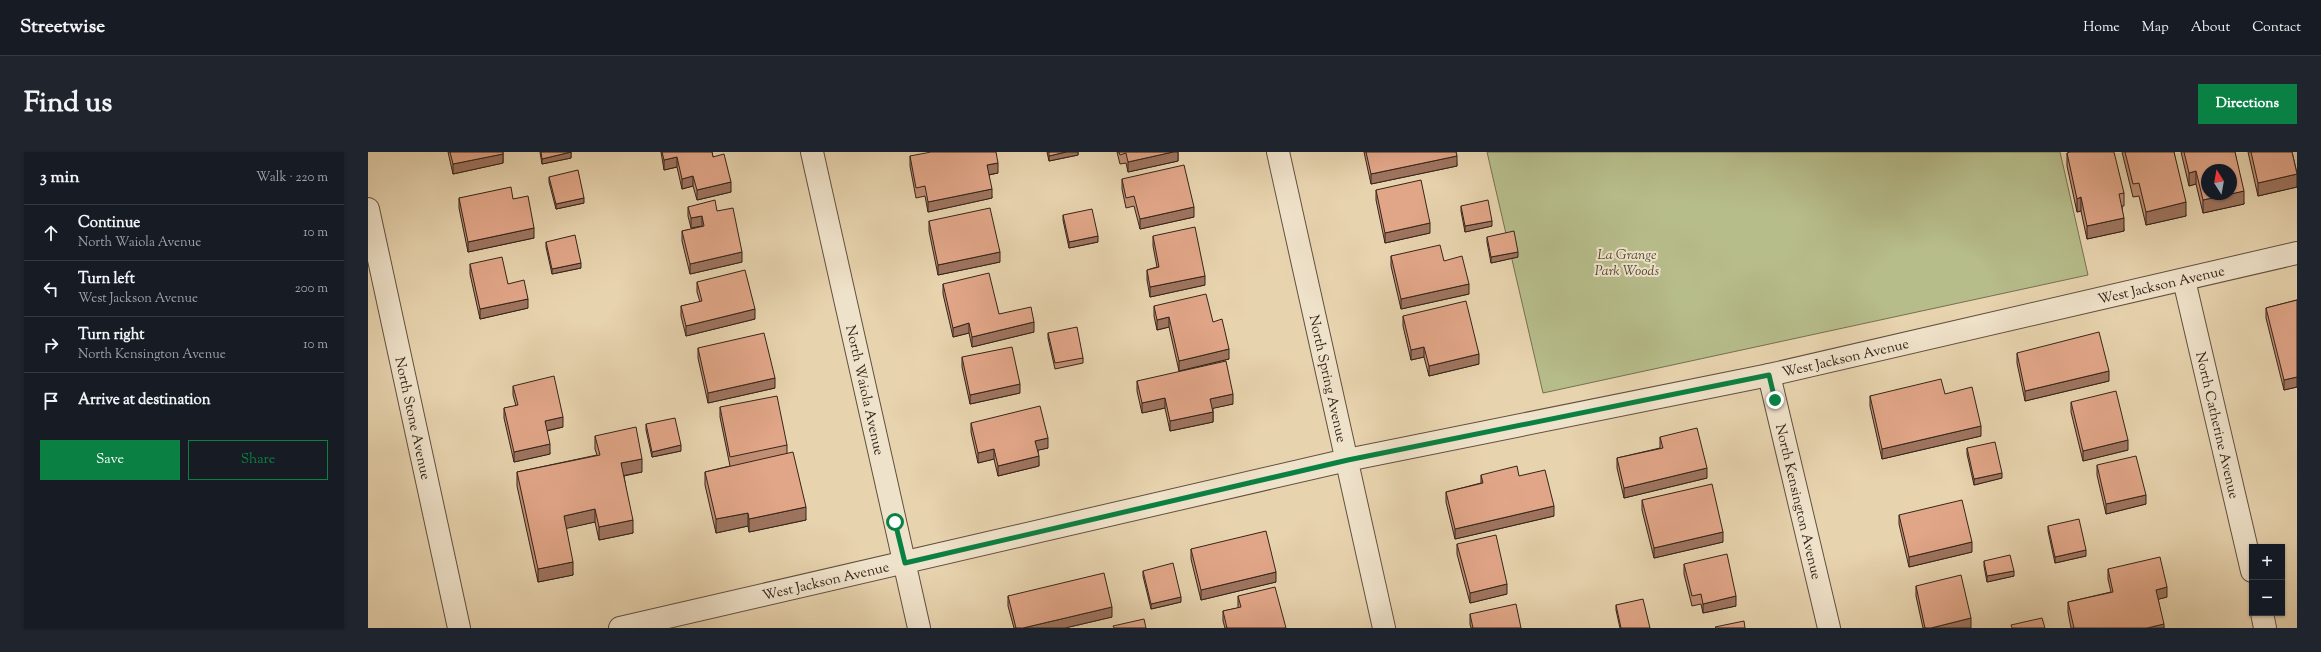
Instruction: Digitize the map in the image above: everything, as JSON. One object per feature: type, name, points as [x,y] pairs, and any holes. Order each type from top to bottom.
[{"type":"street","name":"North Waiola Avenue","points":[[812,152],[920,628]]},
{"type":"street","name":"North Spring Avenue","points":[[1278,152],[1348,460],[1384,628]]},
{"type":"street","name":"North Stone Avenue","points":[[368,209],[460,628]]},
{"type":"street","name":"West Jackson Avenue","points":[[620,628],[1348,460],[1769,375],[2184,280],[2297,252]]},
{"type":"street","name":"North Catherine Avenue","points":[[2184,280],[2249,558]]},
{"type":"street","name":"North Kensington Avenue","points":[[1769,375],[1829,628]]},
{"type":"street","points":[[2263,616],[2265,628]]},
{"type":"green space","name":"La Grange Park Woods","points":[[1487,152],[2060,152],[2088,275],[1543,393]]},
{"type":"building","points":[[450,152],[503,152],[503,154],[453,164]]},
{"type":"building","points":[[541,152],[571,152],[542,159]]},
{"type":"building","points":[[662,152],[712,152],[713,157],[724,154],[731,182],[697,190],[693,176],[682,179],[677,157],[664,160]]},
{"type":"building","points":[[931,152],[996,152],[998,163],[987,165],[992,189],[928,202],[925,186],[916,188],[910,156]]},
{"type":"building","points":[[1049,152],[1066,152],[1049,156]]},
{"type":"building","points":[[1119,152],[1173,152],[1128,162],[1126,153],[1120,155]]},
{"type":"building","points":[[1366,152],[1456,152],[1457,156],[1371,174]]},
{"type":"building","points":[[2114,152],[2124,193],[2119,194],[2124,218],[2087,226],[2081,197],[2077,199],[2067,153]]},
{"type":"building","points":[[2125,152],[2174,152],[2186,202],[2146,212],[2139,183],[2133,184]]},
{"type":"building","points":[[2184,152],[2235,152],[2244,191],[2237,193],[2237,164],[2201,164],[2201,192],[2196,171],[2189,173]]},
{"type":"building","points":[[2251,152],[2292,152],[2297,174],[2258,183]]},
{"type":"building","points":[[1184,165],[1194,207],[1140,219],[1134,196],[1126,198],[1122,179]]},
{"type":"building","points":[[578,170],[584,198],[556,204],[549,177]]},
{"type":"building","points":[[1421,180],[1430,223],[1385,233],[1376,190]]},
{"type":"building","points":[[511,187],[513,199],[528,196],[534,228],[468,242],[459,198]]},
{"type":"building","points":[[715,200],[717,211],[733,208],[742,252],[690,264],[682,231],[704,226],[702,216],[691,218],[688,207]]},
{"type":"building","points":[[1488,200],[1492,221],[1465,226],[1461,206]]},
{"type":"building","points":[[990,208],[1000,252],[938,265],[929,221]]},
{"type":"building","points":[[1092,209],[1098,236],[1069,242],[1063,215]]},
{"type":"building","points":[[1195,227],[1205,276],[1150,287],[1147,270],[1159,267],[1153,236]]},
{"type":"building","points":[[1514,231],[1518,252],[1491,257],[1487,237]]},
{"type":"building","points":[[575,235],[581,263],[552,269],[546,242]]},
{"type":"building","points":[[1440,245],[1444,261],[1462,256],[1469,284],[1401,299],[1391,256]]},
{"type":"building","points":[[502,257],[508,284],[524,280],[528,299],[480,309],[470,264]]},
{"type":"building","points":[[745,270],[755,309],[686,326],[681,306],[702,301],[697,282]]},
{"type":"building","points":[[989,273],[999,314],[1031,307],[1034,322],[972,337],[969,323],[953,328],[943,284]]},
{"type":"building","points":[[1206,294],[1213,322],[1222,319],[1229,349],[1179,361],[1169,317],[1157,320],[1154,306]]},
{"type":"building","points":[[2297,300],[2297,377],[2284,380],[2266,308]]},
{"type":"building","points":[[1466,301],[1479,354],[1429,366],[1424,347],[1411,350],[1403,316]]},
{"type":"building","points":[[1077,327],[1083,358],[1055,363],[1048,333]]},
{"type":"building","points":[[2099,332],[2109,371],[2025,391],[2017,353]]},
{"type":"building","points":[[764,333],[775,378],[708,393],[698,348]]},
{"type":"building","points":[[1012,347],[1020,384],[970,395],[962,357]]},
{"type":"building","points":[[1226,361],[1233,394],[1210,399],[1213,412],[1170,421],[1165,398],[1142,403],[1137,381]]},
{"type":"building","points":[[554,376],[563,417],[545,421],[550,444],[514,452],[504,408],[518,405],[513,386]]},
{"type":"building","points":[[1941,379],[1945,394],[1972,387],[1981,426],[1882,449],[1870,396]]},
{"type":"building","points":[[2116,391],[2128,440],[2083,451],[2071,402]]},
{"type":"building","points":[[777,396],[787,445],[730,457],[720,407]]},
{"type":"building","points":[[1040,406],[1048,438],[1035,441],[1039,456],[998,466],[994,449],[978,453],[971,423]]},
{"type":"building","points":[[675,418],[681,445],[652,452],[646,424]]},
{"type":"building","points":[[636,427],[642,459],[621,463],[633,520],[599,527],[595,509],[564,516],[573,562],[538,569],[517,472],[600,455],[595,436]]},
{"type":"building","points":[[1697,428],[1707,468],[1624,488],[1617,458],[1663,448],[1660,437]]},
{"type":"building","points":[[1995,442],[2002,473],[1974,479],[1967,448]]},
{"type":"building","points":[[793,452],[806,507],[749,519],[748,513],[716,519],[705,472]]},
{"type":"building","points":[[2136,456],[2146,495],[2106,504],[2097,465]]},
{"type":"building","points":[[1517,466],[1519,476],[1545,470],[1554,506],[1455,529],[1446,492],[1483,483],[1481,475]]},
{"type":"building","points":[[1712,484],[1723,532],[1654,548],[1642,500]]},
{"type":"building","points":[[1962,500],[1972,542],[1909,557],[1899,515]]},
{"type":"building","points":[[2079,519],[2086,550],[2055,557],[2048,526]]},
{"type":"building","points":[[1266,531],[1276,572],[1201,590],[1191,549]]},
{"type":"building","points":[[1496,535],[1507,584],[1470,593],[1457,544]]},
{"type":"building","points":[[1727,554],[1736,596],[1703,604],[1701,594],[1692,596],[1684,564]]},
{"type":"building","points":[[2010,555],[2014,571],[1987,576],[1984,561]]},
{"type":"building","points":[[2160,557],[2167,587],[2156,590],[2164,624],[2147,628],[2074,628],[2068,602],[2113,592],[2108,569]]},
{"type":"building","points":[[1173,563],[1181,597],[1151,604],[1143,571]]},
{"type":"building","points":[[1104,573],[1112,607],[1023,628],[1016,628],[1008,596]]},
{"type":"building","points":[[1961,575],[1971,618],[1931,628],[1925,628],[1916,586]]},
{"type":"building","points":[[1275,587],[1286,628],[1227,628],[1223,611],[1241,607],[1238,596]]},
{"type":"building","points":[[1643,599],[1650,628],[1621,628],[1616,605]]},
{"type":"building","points":[[1516,604],[1521,628],[1473,628],[1470,614]]},
{"type":"building","points":[[2042,618],[2045,628],[2012,628],[2011,625]]},
{"type":"building","points":[[1144,619],[1146,628],[1114,628],[1113,626]]},
{"type":"building","points":[[1744,621],[1745,628],[1715,627]]},
{"type":"route","points":[[895,522],[905,563],[1348,460],[1769,375],[1775,400]]}]
